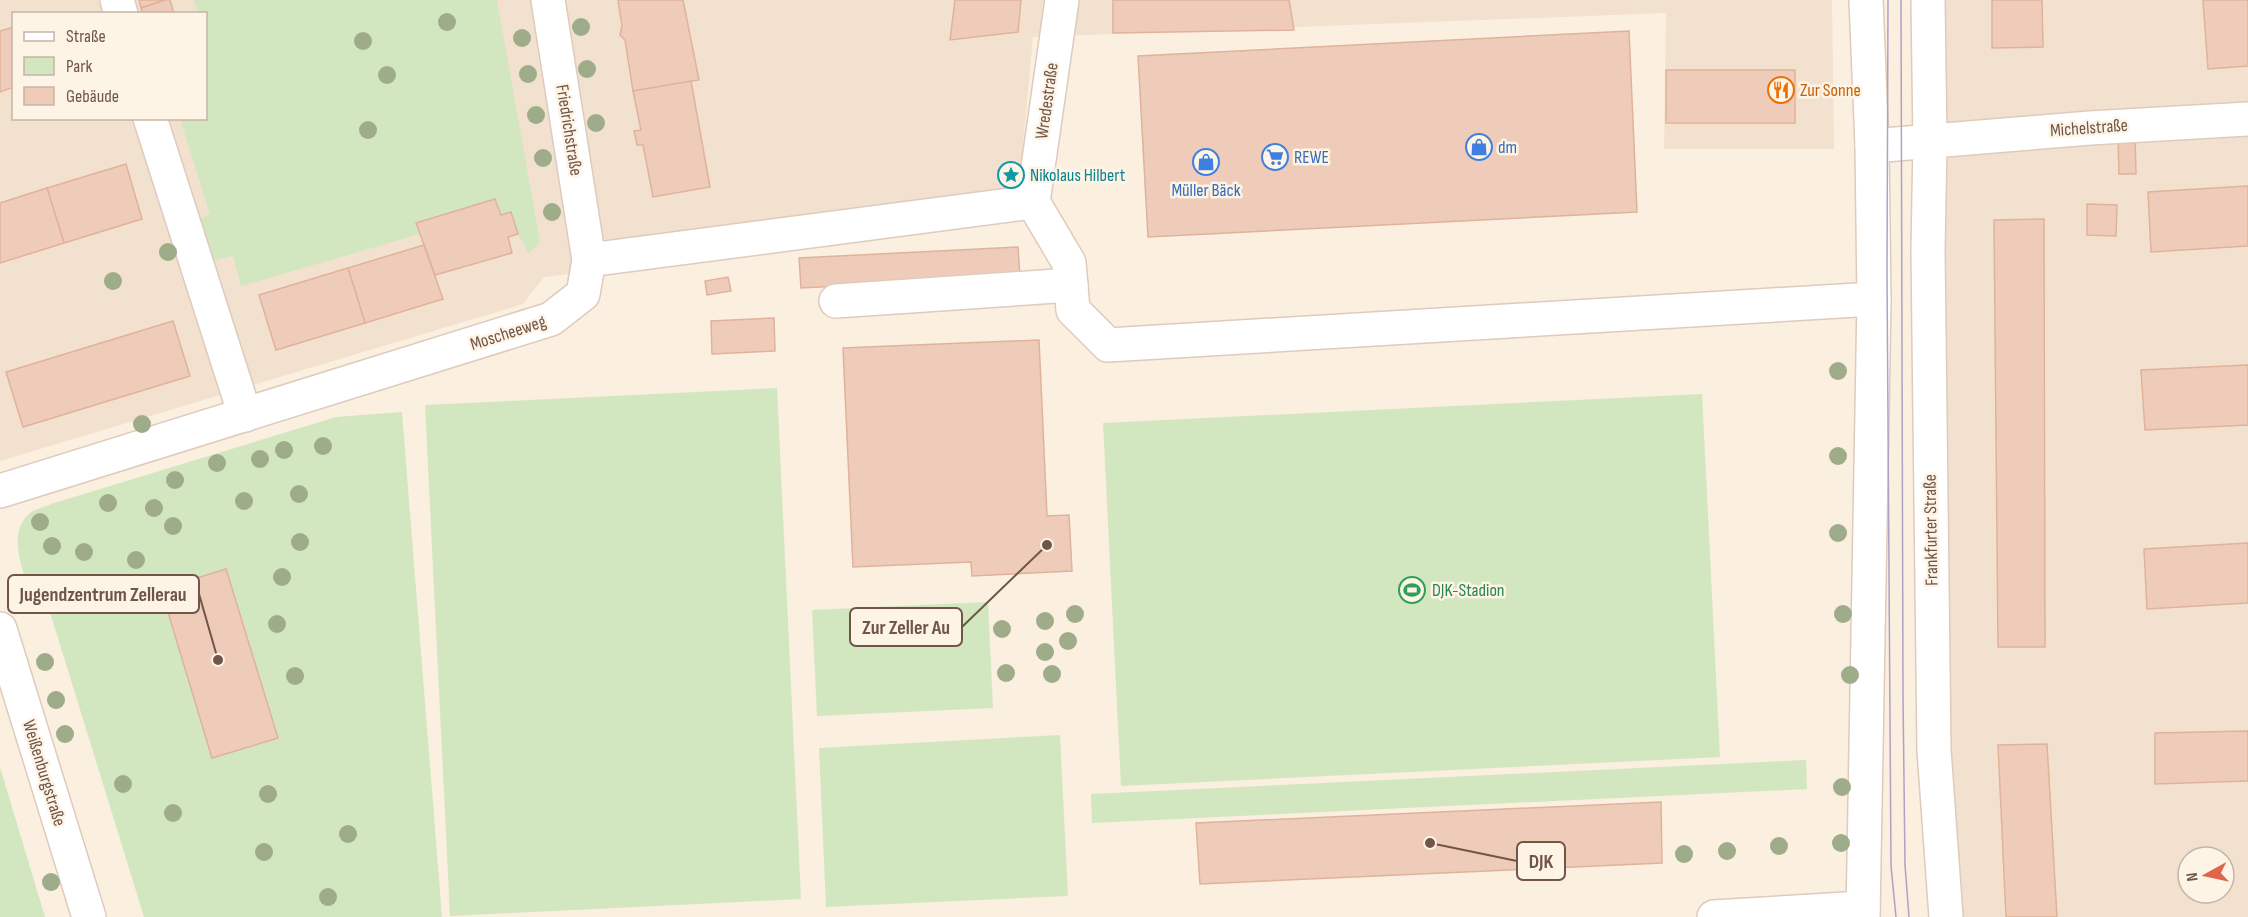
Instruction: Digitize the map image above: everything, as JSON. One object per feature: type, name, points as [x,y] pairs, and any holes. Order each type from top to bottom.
[{"type":"street","name":"Friedrichstraße","points":[[548,0],[589,260]]},
{"type":"street","name":"Wredestraße","points":[[1033,202],[1062,0]]},
{"type":"street","points":[[1714,917],[1863,912],[1874,299],[1872,146],[1866,0]]},
{"type":"street","name":"Frankfurter Straße","points":[[1928,0],[1930,142],[1928,250],[1934,750],[1946,917]]},
{"type":"street","name":"Michelstraße","points":[[1930,142],[2090,128],[2248,119]]},
{"type":"street","points":[[151,120],[245,415]]},
{"type":"street","points":[[1872,146],[1930,142]]},
{"type":"street","points":[[589,260],[1033,202],[1069,263],[1073,310],[1108,345],[1874,299]]},
{"type":"street","name":"Moscheeweg","points":[[0,491],[552,319],[583,294],[589,260]]},
{"type":"street","points":[[836,301],[1071,285]]},
{"type":"street","name":"Weißenburgstraße","points":[[0,629],[89,917]]},
{"type":"shaded area","points":[[0,0],[1832,0],[1834,149],[1664,149],[1666,13],[1033,37],[1016,220],[544,277],[523,304],[0,461]]},
{"type":"shaded area","points":[[1942,0],[2248,0],[2248,917],[1962,917],[1950,735]]},
{"type":"green space","points":[[194,0],[497,0],[540,241],[529,254],[518,234],[511,212],[501,215],[495,199],[416,223],[420,234],[241,286],[233,256],[204,263],[192,222],[210,214],[180,120],[207,120],[207,12],[198,12]]},
{"type":"green space","points":[[777,388],[801,899],[450,916],[425,405]]},
{"type":"green space","name":"DJK-Stadion","points":[[1702,394],[1720,757],[1121,786],[1103,423]]},
{"type":"green space","points":[[402,412],[442,917],[144,917],[45,596],[27,585],[18,548],[19,528],[23,520],[32,512],[51,504],[336,417]]},
{"type":"green space","points":[[988,602],[993,708],[817,716],[812,610]]},
{"type":"green space","points":[[1060,735],[1068,896],[826,907],[819,748]]},
{"type":"green space","points":[[1806,760],[1807,789],[1092,823],[1091,794]]},
{"type":"green space","points":[[0,767],[45,917],[0,917]]},
{"type":"building","points":[[139,0],[165,0],[141,8]]},
{"type":"building","points":[[170,0],[173,12],[142,12],[141,8]]},
{"type":"building","points":[[618,0],[683,0],[699,80],[633,91],[625,40],[620,35],[622,26]]},
{"type":"building","points":[[955,0],[1021,0],[1018,32],[950,40]]},
{"type":"building","points":[[1113,0],[1289,0],[1294,30],[1113,33]]},
{"type":"building","points":[[1992,0],[2042,0],[2043,47],[1992,48]]},
{"type":"building","points":[[2203,0],[2248,0],[2248,66],[2208,69]]},
{"type":"building","points":[[12,28],[12,88],[0,92],[0,31]]},
{"type":"building","points":[[1629,31],[1637,212],[1148,237],[1138,56]]},
{"type":"building","points":[[1666,70],[1795,70],[1795,123],[1666,123]]},
{"type":"building","points":[[691,81],[710,187],[653,197],[643,145],[637,145],[634,131],[641,130],[633,91]]},
{"type":"building","points":[[2118,136],[2135,136],[2136,174],[2119,174]]},
{"type":"building","points":[[126,164],[142,219],[64,243],[47,188]]},
{"type":"building","points":[[2248,186],[2248,246],[2151,252],[2148,192]]},
{"type":"building","points":[[47,188],[64,243],[0,263],[0,203]]},
{"type":"building","points":[[495,199],[501,215],[511,212],[518,234],[508,237],[512,253],[435,275],[416,223]]},
{"type":"building","points":[[2087,204],[2117,205],[2116,236],[2087,235]]},
{"type":"building","points":[[2044,219],[2045,647],[1998,647],[1994,220]]},
{"type":"building","points":[[424,245],[443,299],[365,323],[348,268]]},
{"type":"building","points":[[1018,247],[1020,277],[801,288],[799,258]]},
{"type":"building","points":[[348,268],[365,323],[276,350],[259,295]]},
{"type":"building","points":[[728,277],[731,291],[707,295],[705,281]]},
{"type":"building","points":[[774,318],[775,351],[712,354],[711,321]]},
{"type":"building","points":[[173,321],[190,376],[23,427],[6,372]]},
{"type":"building","points":[[1039,340],[1047,516],[1069,515],[1072,571],[972,576],[971,562],[853,567],[843,348]]},
{"type":"building","points":[[2248,365],[2248,425],[2145,430],[2141,370]]},
{"type":"building","points":[[2248,543],[2248,603],[2147,609],[2144,549]]},
{"type":"building","points":[[226,569],[278,738],[212,758],[161,589]]},
{"type":"building","points":[[2248,731],[2248,781],[2155,784],[2155,733]]},
{"type":"building","points":[[2047,744],[2057,917],[2006,917],[1998,745]]},
{"type":"building","points":[[1661,802],[1662,863],[1200,884],[1196,823]]},
{"type":"tram line","points":[[1888,0],[1887,274],[1891,866],[1896,917]]},
{"type":"tram line","points":[[1901,0],[1903,695],[1905,865],[1909,917]]},
{"type":"place","name":"Zur Sonne","points":[[1781,90]]},
{"type":"place","name":"dm","points":[[1479,147]]},
{"type":"place","name":"REWE","points":[[1275,157]]},
{"type":"place","name":"Müller Bäck","points":[[1206,162]]},
{"type":"place","name":"Nikolaus Hilbert","points":[[1011,175]]},
{"type":"place","name":"Zur Zeller Au","points":[[1047,545]]},
{"type":"place","name":"DJK-Stadion","points":[[1412,590]]},
{"type":"place","name":"Jugendzentrum Zellerau","points":[[218,660]]},
{"type":"place","name":"DJK","points":[[1430,843]]}]
